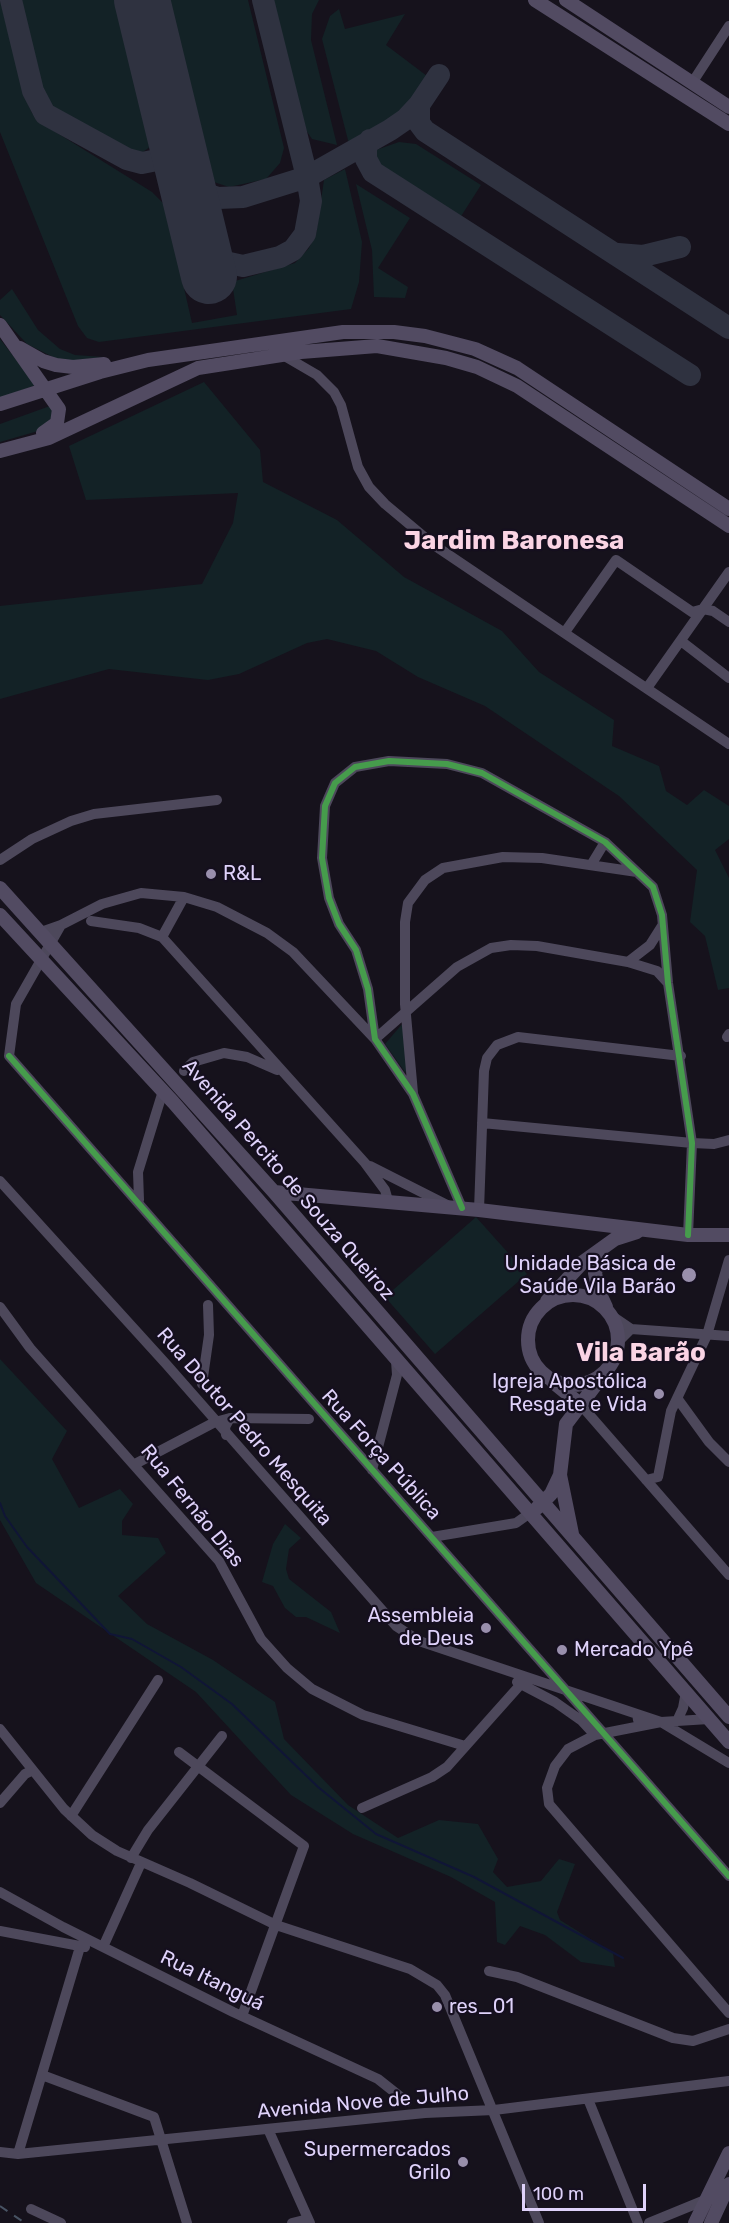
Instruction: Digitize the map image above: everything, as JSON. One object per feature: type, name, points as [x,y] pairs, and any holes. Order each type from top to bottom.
[{"type":"main road","points":[[535,0],[729,124]]},
{"type":"main road","points":[[566,0],[729,107]]},
{"type":"main road","points":[[0,325],[57,402],[59,416],[53,428],[0,446]]},
{"type":"main road","points":[[14,344],[43,361],[68,367],[148,360],[344,332],[394,332],[450,342],[517,368],[729,508]]},
{"type":"main road","points":[[0,452],[49,438],[198,368],[281,354],[299,358],[377,346],[417,351],[477,367],[537,398],[729,526]]},
{"type":"main road","points":[[0,404],[100,372],[148,360]]},
{"type":"main road","points":[[27,396],[43,396],[57,402]]},
{"type":"main road","name":"Avenida Percito de Souza Queiroz","points":[[0,888],[177,1076],[232,1145],[544,1502],[573,1539],[727,1712]]},
{"type":"main road","name":"Avenida Percito de Souza Queiroz","points":[[0,915],[173,1102],[729,1742]]},
{"type":"main road","points":[[173,1102],[192,1106],[221,1139],[232,1145]]},
{"type":"main road","points":[[274,1192],[479,1210],[688,1235],[729,1235]]},
{"type":"main road","points":[[295,1241],[292,1223],[294,1216],[303,1204],[319,1197]]},
{"type":"main road","points":[[580,1404],[542,1373],[532,1360],[528,1343],[530,1326],[538,1311],[565,1279],[601,1250],[624,1235],[648,1231]]},
{"type":"main road","points":[[573,1539],[560,1475],[565,1430],[580,1404],[608,1368],[615,1356],[618,1342],[616,1327],[596,1283],[595,1273],[601,1250]]},
{"type":"main road","points":[[538,1311],[560,1297],[579,1296],[596,1302],[609,1314]]},
{"type":"main road","points":[[542,1373],[557,1382],[574,1385],[591,1382],[608,1368]]},
{"type":"main road","points":[[530,1513],[551,1494],[560,1475]]},
{"type":"main road","points":[[695,2223],[729,2153]]},
{"type":"main road","points":[[711,2223],[727,2192]]},
{"type":"street","points":[[692,83],[729,26]]},
{"type":"street","points":[[299,358],[334,392],[341,405],[358,467],[369,487],[385,504],[434,545],[729,744]]},
{"type":"street","points":[[565,632],[616,560],[692,612],[703,609],[713,611],[729,622]]},
{"type":"street","points":[[647,688],[729,572]]},
{"type":"street","points":[[681,641],[729,678]]},
{"type":"street","points":[[375,1039],[369,989],[356,950],[339,924],[329,898],[322,858],[322,824],[330,790],[348,771],[388,761],[447,764],[482,773],[545,806],[605,842],[653,887],[660,903],[668,983],[681,1056],[692,1143],[688,1235]]},
{"type":"street","points":[[0,860],[32,839],[94,814],[217,800]]},
{"type":"street","points":[[591,865],[605,842]]},
{"type":"street","points":[[413,1094],[404,967],[405,922],[408,903],[424,880],[443,868],[503,857],[542,858],[639,872]]},
{"type":"street","points":[[88,916],[112,900],[141,893],[184,897],[245,920],[293,952],[375,1039],[413,1094],[457,1208]]},
{"type":"street","points":[[162,937],[184,897]]},
{"type":"street","points":[[41,932],[61,925],[72,918],[88,916],[139,928],[162,937],[365,1163],[385,1190],[387,1197],[384,1202]]},
{"type":"street","points":[[4,1058],[16,1004],[61,925]]},
{"type":"street","points":[[628,962],[650,945],[663,926]]},
{"type":"street","points":[[375,1039],[456,967],[492,948],[511,945],[537,946],[628,962],[657,971],[668,983]]},
{"type":"street","points":[[479,1210],[484,1065],[492,1051],[507,1040],[518,1037],[681,1056]]},
{"type":"street","points":[[256,1060],[262,1055],[262,1049]]},
{"type":"street","points":[[177,1076],[193,1062],[224,1053],[256,1060],[284,1074]]},
{"type":"street","name":"Rua Força Pública","points":[[4,1058],[139,1201],[328,1422],[567,1690],[600,1734],[617,1746],[729,1876]]},
{"type":"street","points":[[139,1201],[138,1172],[155,1124],[163,1091]]},
{"type":"street","points":[[155,1124],[173,1102]]},
{"type":"street","points":[[482,1123],[692,1143],[714,1144],[729,1140]]},
{"type":"street","points":[[365,1163],[457,1208]]},
{"type":"street","points":[[122,1182],[138,1172]]},
{"type":"street","name":"Rua Doutor Pedro Mesquita","points":[[0,1181],[193,1395],[396,1626],[420,1641],[523,1681]]},
{"type":"street","points":[[646,1480],[658,1477],[671,1411],[707,1335],[729,1260]]},
{"type":"street","points":[[193,1395],[202,1384],[209,1335],[204,1278]]},
{"type":"street","points":[[208,1305],[217,1293]]},
{"type":"street","name":"Rua Fernão Dias","points":[[0,1307],[30,1348],[219,1561],[261,1639],[287,1668],[312,1689],[363,1715],[465,1746]]},
{"type":"street","points":[[609,1314],[631,1329],[729,1336]]},
{"type":"street","points":[[618,1342],[631,1329]]},
{"type":"street","points":[[372,1470],[398,1375],[396,1361]]},
{"type":"street","points":[[677,1398],[709,1442],[729,1462]]},
{"type":"street","points":[[580,1404],[729,1575]]},
{"type":"street","points":[[309,1419],[316,1408]]},
{"type":"street","points":[[135,1464],[215,1422],[230,1418],[309,1419],[328,1422]]},
{"type":"street","points":[[226,1435],[225,1427],[230,1418]]},
{"type":"street","points":[[432,1537],[516,1523],[530,1513]]},
{"type":"street","points":[[71,1816],[158,1680]]},
{"type":"street","points":[[362,1808],[432,1777],[447,1767],[523,1681]]},
{"type":"street","points":[[523,1681],[567,1690],[661,1722],[729,1764]]},
{"type":"street","points":[[523,1681],[600,1734]]},
{"type":"street","points":[[676,1721],[683,1708],[686,1692]]},
{"type":"street","points":[[617,1746],[637,1726],[637,1714]]},
{"type":"street","points":[[709,1719],[661,1722],[600,1734],[568,1749],[555,1766],[547,1788],[549,1804],[729,2013]]},
{"type":"street","points":[[0,1729],[31,1771],[71,1816],[92,1835],[136,1860],[190,1882],[276,1925],[410,1969],[438,1985],[445,1995],[494,2110],[539,2223]]},
{"type":"street","points":[[0,1931],[80,1947],[103,1947],[148,1830],[222,1736]]},
{"type":"street","points":[[179,1752],[304,1846],[242,2016]]},
{"type":"street","points":[[0,1803],[25,1774],[31,1771]]},
{"type":"street","name":"Rua Itanguá","points":[[0,1892],[71,1931],[242,2016],[378,2079],[425,2113]]},
{"type":"street","points":[[63,1943],[72,1940],[71,1931]]},
{"type":"street","points":[[18,2154],[80,1947]]},
{"type":"street","points":[[489,1971],[518,1977],[673,2038],[693,2041],[729,2029]]},
{"type":"street","points":[[42,2075],[154,2117],[163,2139],[187,2223]]},
{"type":"street","name":"Avenida Nove de Julho","points":[[0,2152],[18,2154],[411,2114],[494,2110],[729,2081]]},
{"type":"street","points":[[588,2099],[638,2223]]},
{"type":"street","points":[[407,2102],[411,2114]]},
{"type":"street","points":[[268,2129],[309,2221],[292,2223]]},
{"type":"street","points":[[649,2223],[707,2198],[727,2192]]},
{"type":"street","points":[[31,2209],[60,2223]]},
{"type":"shaded area","points":[[0,0],[25,97],[32,113],[46,126],[152,192],[165,205],[192,323],[237,315],[232,282],[295,263],[309,248],[316,234],[324,180],[345,169],[362,242],[359,282],[351,309],[99,342],[87,338],[78,326],[0,132]]},
{"type":"shaded area","points":[[20,0],[120,0],[153,136],[151,146],[135,155],[126,153],[46,102]]},
{"type":"shaded area","points":[[157,0],[248,0],[284,148],[280,163],[266,179],[229,187],[214,182],[202,171],[196,158]]},
{"type":"shaded area","points":[[272,0],[319,0],[312,14],[311,40],[337,145],[312,139],[299,120]]},
{"type":"shaded area","points":[[339,9],[345,29],[405,14],[386,45],[427,76],[399,116],[349,144],[322,39],[330,16]]},
{"type":"shaded area","points":[[399,142],[416,144],[481,185],[458,221],[374,167],[376,150]]},
{"type":"shaded area","points":[[356,184],[410,218],[378,268],[408,287],[405,298],[374,297],[372,250]]},
{"type":"shaded area","points":[[12,289],[38,330],[60,349],[75,355],[104,357],[69,361],[57,359],[27,344],[0,315],[0,300]]},
{"type":"shaded area","points":[[0,339],[36,385],[0,398]]},
{"type":"shaded area","points":[[204,382],[260,450],[263,482],[337,520],[404,577],[502,631],[539,672],[614,720],[612,746],[659,766],[666,791],[687,805],[704,790],[729,806],[729,839],[715,850],[729,878],[729,988],[718,990],[705,936],[690,922],[697,870],[619,796],[485,706],[418,677],[376,651],[327,639],[307,643],[239,674],[208,680],[109,669],[0,699],[0,606],[202,584],[233,523],[238,493],[86,500],[69,446]]},
{"type":"shaded area","points":[[50,406],[55,416],[45,429],[0,442],[0,424]]},
{"type":"shaded area","points":[[403,1023],[407,1071],[405,1072],[385,1044]]},
{"type":"shaded area","points":[[476,1217],[527,1274],[435,1354],[385,1297]]},
{"type":"shaded area","points":[[0,1359],[67,1431],[52,1459],[79,1508],[120,1489],[133,1504],[122,1521],[122,1535],[158,1538],[166,1553],[118,1596],[147,1624],[213,1660],[275,1702],[284,1739],[348,1805],[398,1838],[439,1820],[478,1824],[498,1859],[493,1872],[507,1887],[541,1881],[559,1859],[575,1864],[557,1912],[560,1920],[613,1953],[615,1967],[581,1962],[545,1935],[520,1926],[505,1945],[497,1942],[495,1902],[451,1877],[353,1834],[291,1795],[196,1692],[36,1583],[0,1520]]},
{"type":"shaded area","points":[[285,1524],[301,1538],[289,1549],[286,1569],[289,1579],[331,1612],[340,1633],[306,1617],[296,1617],[285,1608],[273,1586],[262,1582],[273,1544]]},
{"type":"waterway","points":[[0,1503],[5,1516],[27,1547],[110,1634],[132,1639],[181,1667],[232,1704],[318,1787],[376,1834],[474,1877],[623,1958]]},
{"type":"taxiway","points":[[11,0],[33,91],[45,114],[127,159],[142,163],[157,160],[169,148],[174,131]]},
{"type":"taxiway","points":[[202,245],[216,260],[243,266],[280,257],[293,250],[305,234],[311,201],[307,177],[263,0]]},
{"type":"taxiway","points":[[419,105],[439,75]]},
{"type":"taxiway","points":[[184,170],[204,193],[218,198],[243,197],[307,177],[390,130],[406,119],[419,105],[419,123],[425,131],[729,328]]},
{"type":"taxiway","points":[[370,140],[366,148],[366,159],[373,172],[690,375]]},
{"type":"taxiway","points":[[618,254],[643,256],[680,247]]},
{"type":"runway","points":[[142,0],[209,276]]},
{"type":"railway","points":[[0,2206],[25,2223]]},
{"type":"cycle path","points":[[462,1208],[413,1094],[375,1039],[368,989],[356,950],[339,924],[329,898],[322,858],[325,806],[335,783],[355,767],[389,761],[447,764],[482,773],[605,842],[653,887],[662,915],[668,983],[692,1143],[688,1235]]},
{"type":"cycle path","points":[[9,1056],[729,1876]]},
{"type":"place","name":"R&L","points":[[211,874]]},
{"type":"place","name":"Unidade Básica de Saúde Vila Barão","points":[[689,1275]]},
{"type":"place","name":"Igreja Apostólica Resgate e Vida","points":[[659,1394]]},
{"type":"place","name":"Assembleia de Deus","points":[[486,1628]]},
{"type":"place","name":"Mercado Ypê","points":[[562,1650]]},
{"type":"place","name":"res_01","points":[[437,2007]]},
{"type":"place","name":"Supermercados Grilo","points":[[463,2162]]},
{"type":"district","name":"Jardim Baronesa","points":[[514,541]]},
{"type":"district","name":"Vila Barão","points":[[641,1353]]}]
